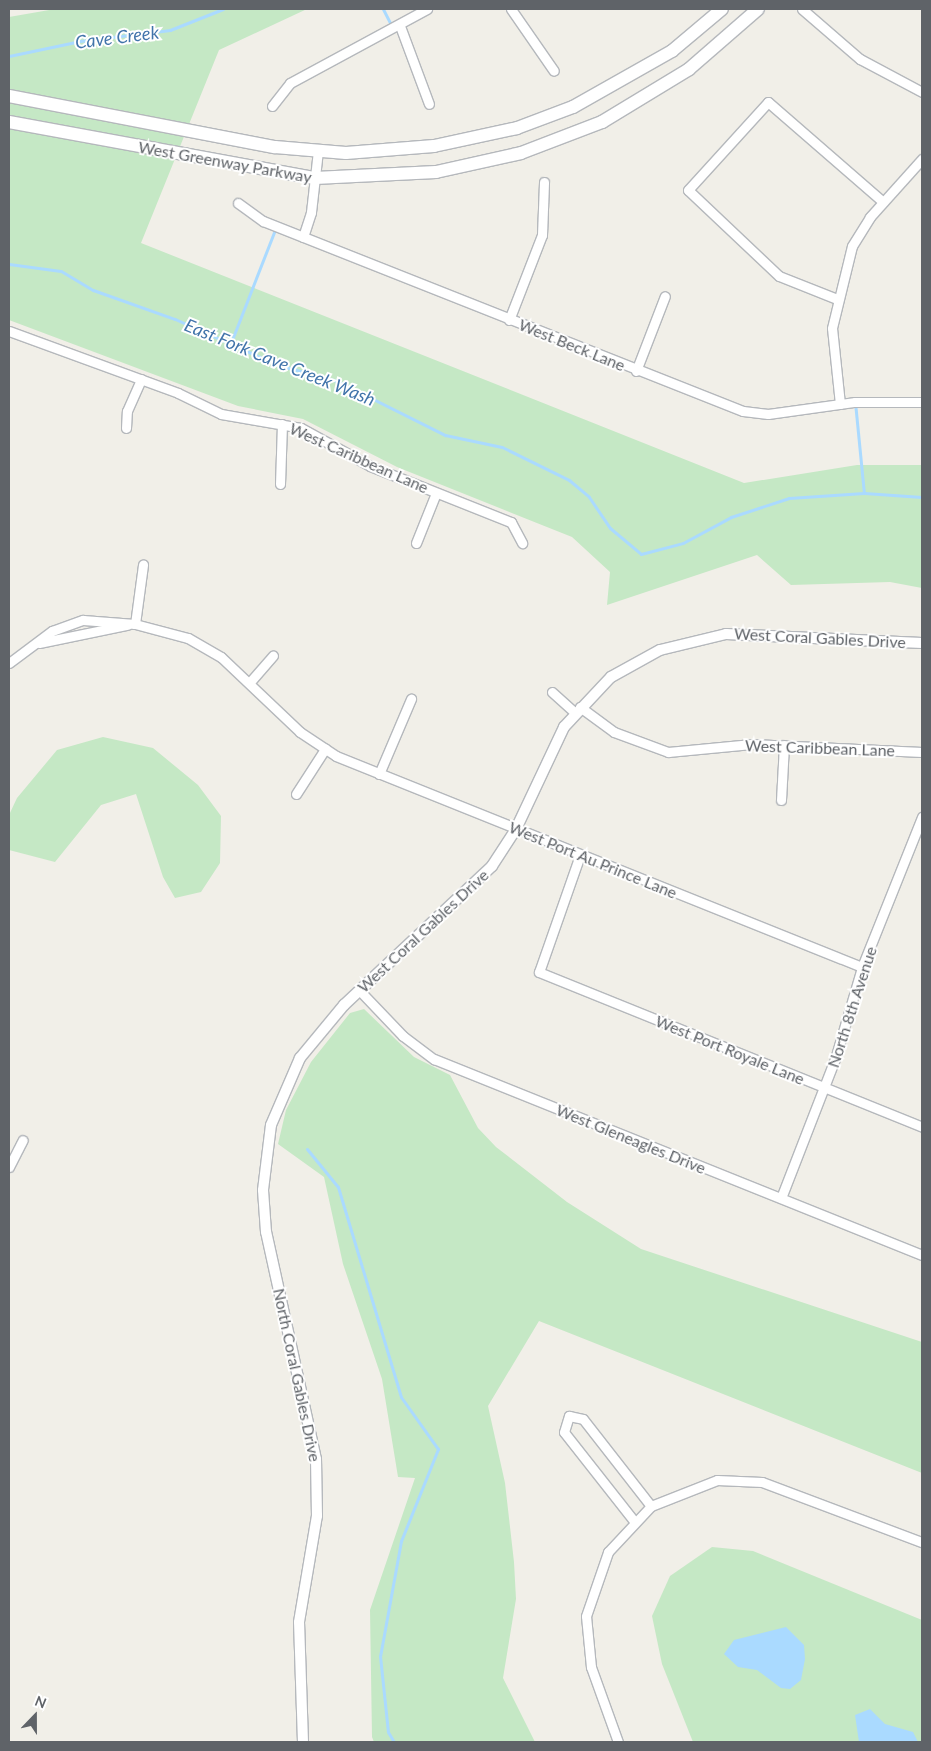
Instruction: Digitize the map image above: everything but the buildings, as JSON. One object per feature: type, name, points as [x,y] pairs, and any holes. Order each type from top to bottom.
[{"type":"main road","name":"West Greenway Parkway","points":[[9,96],[275,147],[318,151],[434,146],[518,128],[627,79],[672,51],[722,9]]},
{"type":"main road","name":"West Greenway Parkway","points":[[9,122],[315,178],[436,172],[522,153],[568,137],[660,89],[716,49],[758,9]]},
{"type":"street","points":[[272,106],[290,84],[400,26],[427,9]]},
{"type":"street","points":[[512,9],[554,71]]},
{"type":"street","points":[[802,9],[860,59],[922,92]]},
{"type":"street","points":[[400,26],[429,104]]},
{"type":"street","points":[[837,299],[779,276],[688,190],[768,102],[883,202]]},
{"type":"street","points":[[302,237],[315,178],[318,151]]},
{"type":"street","points":[[840,404],[832,344],[837,299],[856,237],[883,202],[922,159]]},
{"type":"street","points":[[510,320],[542,235],[544,182]]},
{"type":"street","name":"West Beck Lane","points":[[238,203],[258,218],[302,237],[636,371],[743,411],[791,412],[840,404],[922,402]]},
{"type":"street","points":[[636,371],[666,296]]},
{"type":"street","name":"West Caribbean Lane","points":[[9,331],[141,379],[237,419],[301,428],[370,466],[510,522],[522,543]]},
{"type":"street","points":[[126,428],[127,411],[141,379]]},
{"type":"street","name":"West Caribbean Lane","points":[[280,484],[282,424]]},
{"type":"street","name":"West Caribbean Lane","points":[[416,543],[436,493]]},
{"type":"street","points":[[135,624],[143,564]]},
{"type":"street","name":"West Port Au Prince Lane","points":[[9,663],[39,643],[52,631],[72,622],[105,619],[135,624],[188,638],[221,657],[250,682],[300,732],[325,749],[379,774],[516,830],[862,968]]},
{"type":"street","name":"West Port Au Prince Lane","points":[[39,643],[135,624]]},
{"type":"street","name":"West Coral Gables Drive","points":[[327,1022],[476,885],[516,830],[547,756],[578,710],[629,665],[660,650],[705,637],[762,634],[922,643]]},
{"type":"street","points":[[250,682],[273,656]]},
{"type":"street","points":[[552,692],[578,710]]},
{"type":"street","points":[[379,774],[411,699]]},
{"type":"street","name":"West Caribbean Lane","points":[[578,710],[605,727],[668,752],[784,745],[922,752]]},
{"type":"street","points":[[781,800],[784,745]]},
{"type":"street","points":[[296,794],[325,749]]},
{"type":"street","name":"North 8th Avenue","points":[[781,1198],[824,1088],[862,968],[922,817]]},
{"type":"street","name":"West Port Royale Lane","points":[[580,855],[539,972],[922,1127]]},
{"type":"street","name":"West Gleneagles Drive","points":[[360,991],[403,1036],[434,1059],[922,1255]]},
{"type":"street","name":"North Coral Gables Drive","points":[[303,1742],[299,1622],[317,1516],[316,1459],[266,1232],[263,1173],[279,1101],[300,1058],[327,1022]]},
{"type":"street","points":[[9,1167],[23,1140]]},
{"type":"street","points":[[634,1521],[564,1432],[568,1416],[582,1419],[651,1506]]},
{"type":"street","points":[[618,1742],[591,1667],[586,1616],[601,1567],[634,1521],[651,1506],[717,1480],[762,1482],[922,1542]]},
{"type":"green space","points":[[55,9],[307,9],[219,50],[141,243],[744,483],[857,465],[922,465],[922,588],[890,582],[791,585],[757,555],[607,605],[610,572],[572,537],[397,467],[303,419],[238,406],[9,320],[9,17]]},
{"type":"green space","points":[[103,737],[153,748],[198,785],[221,816],[220,863],[201,892],[175,898],[163,877],[136,794],[101,805],[55,862],[9,850],[9,815],[17,798],[57,750]]},
{"type":"green space","points":[[364,1009],[414,1057],[450,1075],[478,1128],[496,1147],[567,1202],[641,1249],[922,1342],[922,1473],[539,1321],[488,1406],[505,1483],[514,1562],[516,1599],[503,1678],[535,1742],[374,1742],[372,1737],[370,1610],[415,1478],[398,1477],[382,1379],[343,1264],[324,1177],[278,1144],[286,1110],[311,1062],[350,1013]]},
{"type":"green space","points":[[712,1547],[753,1551],[922,1620],[922,1742],[693,1742],[662,1664],[652,1616],[670,1576]]},
{"type":"water","points":[[786,1627],[804,1645],[805,1659],[801,1680],[790,1689],[781,1688],[757,1670],[738,1667],[724,1654],[734,1640]]},
{"type":"water","points":[[870,1709],[885,1724],[913,1732],[918,1742],[859,1742],[855,1715]]},
{"type":"waterway","name":"Cave Creek","points":[[9,56],[80,41],[170,30],[223,9]]},
{"type":"waterway","points":[[383,9],[392,27]]},
{"type":"waterway","points":[[230,345],[276,227]]},
{"type":"waterway","name":"East Fork Cave Creek Wash","points":[[9,264],[61,271],[93,290],[175,319],[278,365],[337,381],[445,435],[502,447],[569,480],[589,497],[610,528],[641,554],[683,543],[731,517],[789,498],[864,493],[922,497]]},
{"type":"waterway","points":[[855,402],[864,493]]},
{"type":"waterway","points":[[307,1149],[338,1187],[401,1397],[438,1449],[401,1541],[380,1656],[388,1732],[394,1742]]}]
